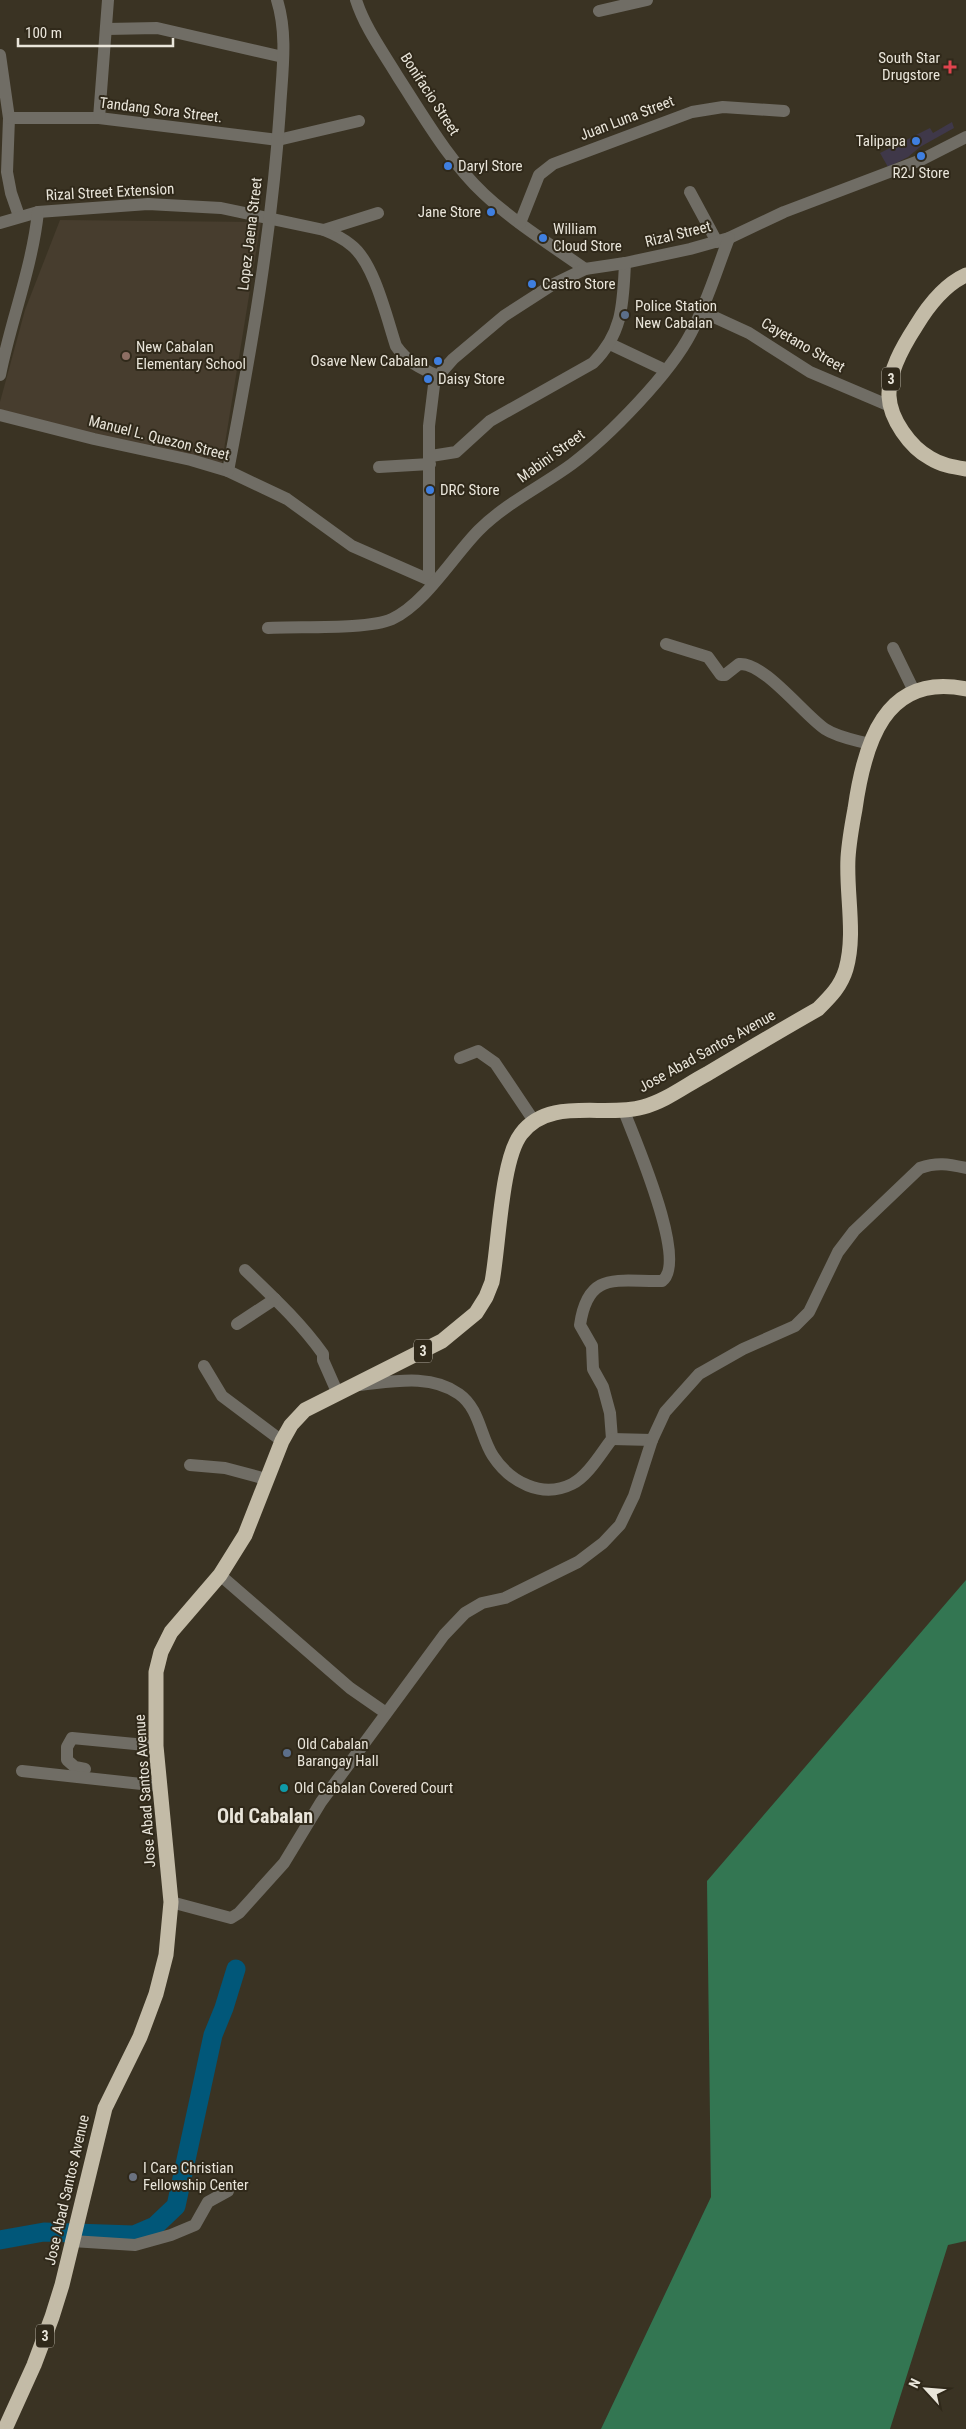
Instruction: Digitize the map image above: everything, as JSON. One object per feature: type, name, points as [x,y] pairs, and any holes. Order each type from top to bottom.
[{"type":"highway","name":"3","points":[[966,276],[940,295],[926,310],[901,352],[890,382],[890,406],[902,430],[928,458],[946,466],[966,469]]},
{"type":"highway","name":"Jose Abad Santos Avenue","points":[[6,2429],[34,2365],[52,2317],[73,2240],[104,2108],[140,2037],[156,1994],[166,1955],[171,1902],[156,1746],[156,1672],[160,1652],[171,1632],[220,1575],[245,1535],[282,1441],[291,1425],[305,1410],[442,1341],[476,1313],[486,1297],[492,1282],[512,1152],[520,1135],[534,1122],[563,1111],[624,1111],[644,1107],[668,1096],[818,1009],[837,989],[847,967],[850,937],[848,858],[860,770],[869,744],[877,727],[894,707],[914,691],[930,686],[966,688]]},
{"type":"street","points":[[100,118],[108,0]]},
{"type":"street","name":"Lopez Jaena Street","points":[[228,471],[247,369],[270,217],[278,140],[283,57],[283,22],[277,0]]},
{"type":"street","name":"Bonifacio Street","points":[[356,0],[360,14],[373,36],[422,115],[454,161],[484,193],[520,223],[586,269]]},
{"type":"street","points":[[599,11],[647,0]]},
{"type":"street","points":[[107,29],[157,28],[283,57]]},
{"type":"street","points":[[0,55],[9,118],[7,172],[18,216]]},
{"type":"street","name":"Juan Luna Street","points":[[520,223],[539,175],[553,164],[692,112],[723,107],[784,111]]},
{"type":"street","name":"Tandang Sora Street.","points":[[9,118],[100,118],[278,140]]},
{"type":"street","points":[[278,140],[359,121]]},
{"type":"street","name":"Rizal Street","points":[[431,581],[431,404],[438,376],[453,358],[504,316],[552,285],[586,269],[625,263],[723,240],[784,212],[921,160],[966,137]]},
{"type":"street","points":[[690,192],[723,240]]},
{"type":"street","name":"Rizal Street Extension","points":[[0,223],[18,216],[38,212],[148,204],[221,208],[324,230],[339,236],[353,245],[369,266],[396,346],[404,357],[416,366],[438,376]]},
{"type":"street","points":[[0,375],[10,328],[34,246],[38,212]]},
{"type":"street","points":[[324,230],[378,213]]},
{"type":"street","name":"Mabini Street","points":[[268,628],[382,622],[404,612],[480,529],[594,446],[624,417],[665,370],[682,348],[701,311],[723,240]]},
{"type":"street","points":[[379,467],[431,460],[456,452],[490,421],[593,363],[610,344],[618,323],[625,263]]},
{"type":"street","name":"Cayetano Street","points":[[701,311],[749,334],[810,372],[890,406]]},
{"type":"street","points":[[610,344],[665,370]]},
{"type":"street","name":"Manuel L. Quezon Street","points":[[0,415],[94,439],[191,460],[228,471],[287,499],[352,546],[431,581]]},
{"type":"street","points":[[666,644],[708,657],[713,661],[721,674],[725,675],[739,664],[748,665],[786,692],[823,728],[832,733],[869,744]]},
{"type":"street","points":[[893,648],[914,691]]},
{"type":"street","points":[[460,1058],[478,1052],[495,1063],[534,1122]]},
{"type":"street","points":[[356,1385],[417,1380],[436,1384],[458,1393],[476,1415],[493,1456],[511,1476],[526,1486],[537,1490],[558,1489],[573,1484],[612,1439],[610,1413],[603,1387],[592,1369],[592,1346],[580,1325],[582,1313],[591,1292],[599,1284],[608,1282],[662,1281],[666,1278],[669,1267],[669,1249],[664,1220],[624,1111]]},
{"type":"street","points":[[171,1902],[230,1918],[240,1913],[284,1863],[321,1802],[444,1635],[465,1613],[482,1603],[504,1598],[578,1562],[604,1544],[620,1524],[634,1496],[652,1440],[665,1412],[699,1374],[744,1349],[795,1326],[809,1312],[838,1252],[854,1231],[920,1168],[933,1163],[946,1163],[966,1168]]},
{"type":"street","points":[[245,1270],[294,1317],[324,1354],[323,1360],[338,1394]]},
{"type":"street","points":[[237,1324],[275,1299]]},
{"type":"street","points":[[204,1366],[222,1396],[282,1441]]},
{"type":"street","points":[[612,1439],[652,1440]]},
{"type":"street","points":[[190,1465],[226,1468],[266,1479]]},
{"type":"street","points":[[220,1575],[350,1688],[386,1713]]},
{"type":"street","points":[[85,1769],[75,1768],[67,1760],[67,1747],[72,1738],[156,1746]]},
{"type":"street","points":[[22,1771],[160,1786]]},
{"type":"street","points":[[73,2240],[135,2245],[171,2235],[195,2225],[208,2202],[228,2191]]},
{"type":"shaded area","name":"Talipapa","points":[[952,122],[954,128],[920,147],[908,157],[888,167],[880,153],[930,128],[933,133]]},
{"type":"shaded area","name":"New Cabalan Elementary School","points":[[60,220],[261,222],[221,468],[0,411],[0,402],[25,310]]},
{"type":"green space","points":[[966,1580],[966,2241],[948,2245],[890,2429],[601,2429],[711,2197],[707,1881]]},
{"type":"waterway","points":[[0,2240],[44,2232],[134,2235],[155,2226],[176,2206],[213,2035],[224,2008],[236,1969]]},
{"type":"place","name":"South Star Drugstore","points":[[950,67]]},
{"type":"place","name":"Talipapa","points":[[916,141]]},
{"type":"place","name":"R2J Store","points":[[921,156]]},
{"type":"place","name":"Daryl Store","points":[[448,166]]},
{"type":"place","name":"Jane Store","points":[[491,212]]},
{"type":"place","name":"William Cloud Store","points":[[543,238]]},
{"type":"place","name":"Castro Store","points":[[532,284]]},
{"type":"place","name":"Police Station New Cabalan","points":[[625,315]]},
{"type":"place","name":"New Cabalan Elementary School","points":[[126,356]]},
{"type":"place","name":"Osave New Cabalan","points":[[438,361]]},
{"type":"place","name":"Daisy Store","points":[[428,379]]},
{"type":"place","name":"DRC Store","points":[[430,490]]},
{"type":"place","name":"Old Cabalan Barangay Hall","points":[[287,1753]]},
{"type":"place","name":"Old Cabalan Covered Court","points":[[284,1788]]},
{"type":"place","name":"I Care Christian Fellowship Center","points":[[133,2177]]},
{"type":"district","name":"Old Cabalan","points":[[265,1816]]}]
